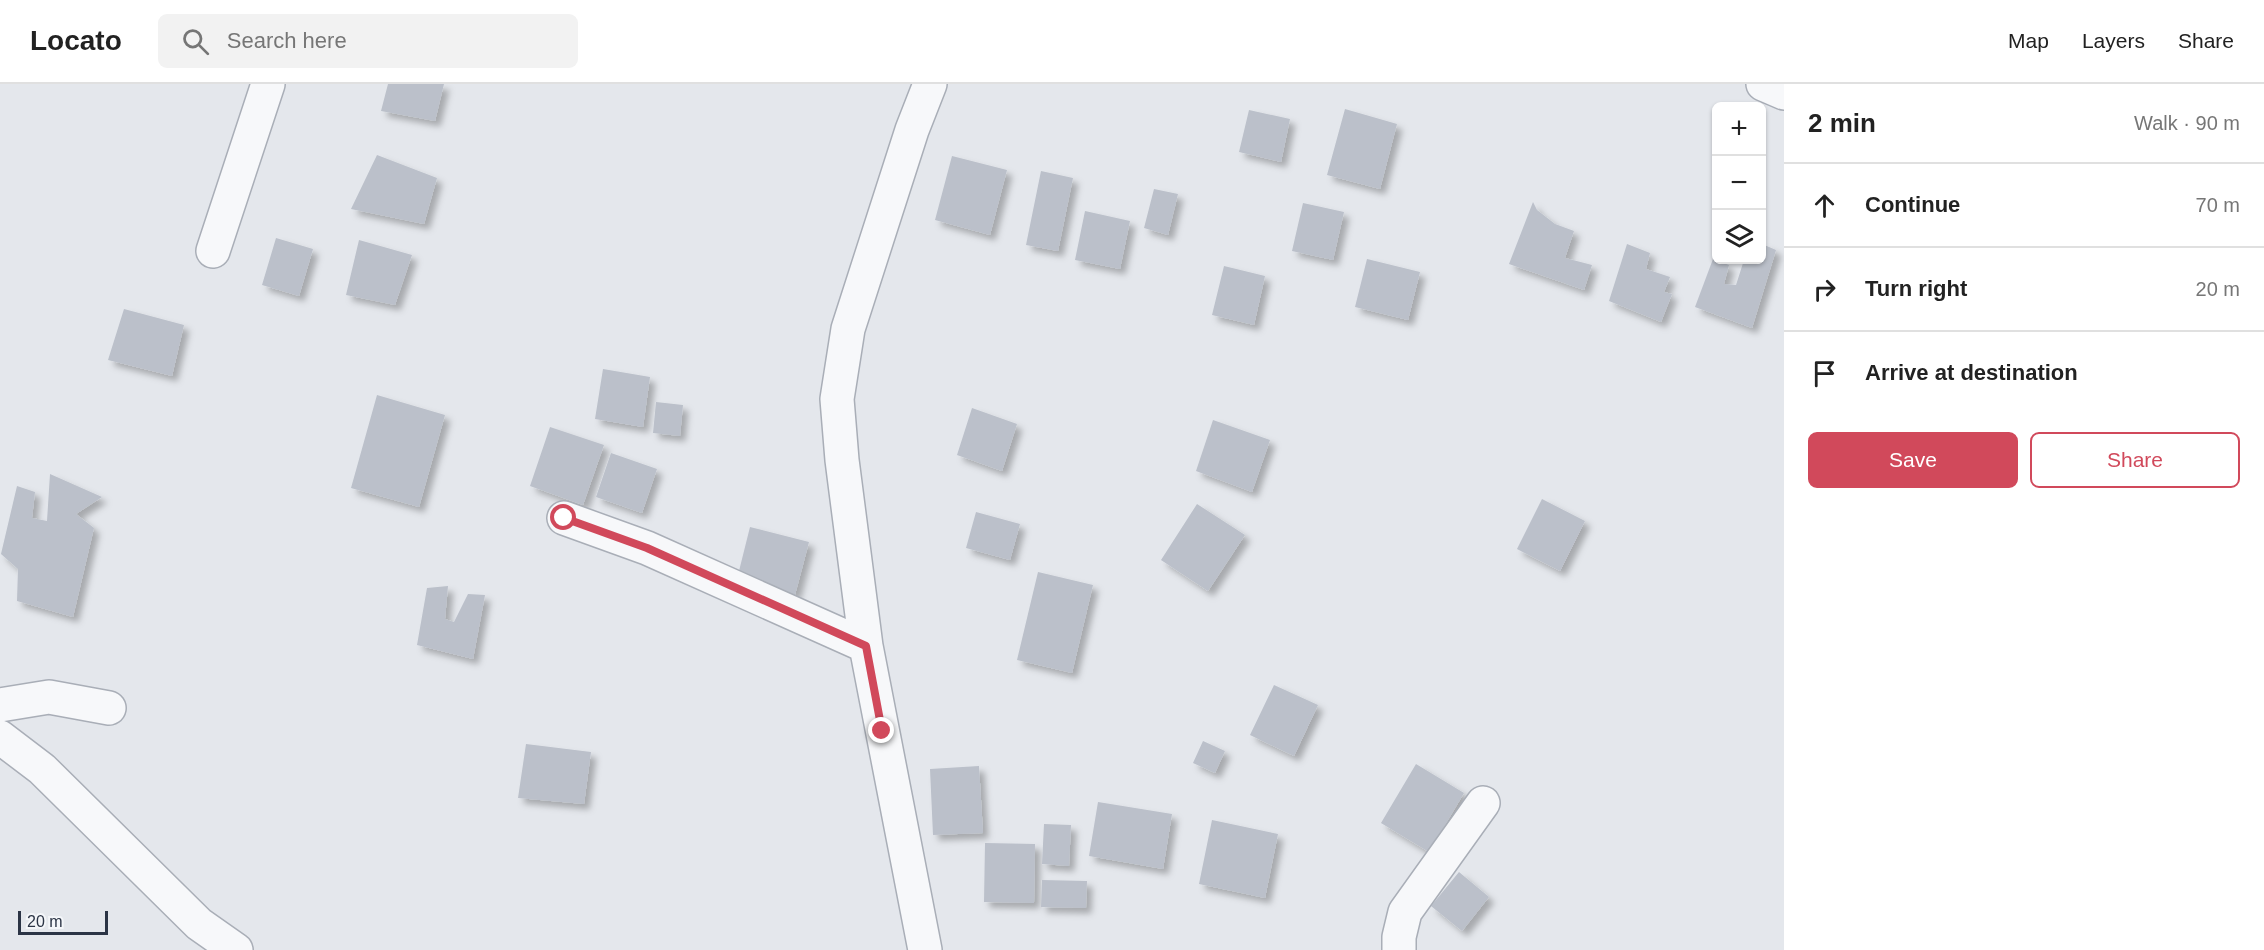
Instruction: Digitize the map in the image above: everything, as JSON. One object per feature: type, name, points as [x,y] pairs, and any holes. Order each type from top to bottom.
[{"type":"street","points":[[213,251],[268,84]]},
{"type":"street","points":[[925,950],[866,646],[842,460],[837,399],[848,329],[912,130],[930,84]]},
{"type":"street","points":[[1762,84],[1784,93]]},
{"type":"street","points":[[564,518],[647,548],[866,646]]},
{"type":"street","points":[[0,705],[49,697],[109,708]]},
{"type":"street","points":[[0,737],[42,770],[199,924],[236,950]]},
{"type":"street","points":[[1399,950],[1399,937],[1405,912],[1483,803]]},
{"type":"building","points":[[388,84],[444,84],[435,121],[381,111]]},
{"type":"building","points":[[1345,109],[1397,124],[1380,189],[1327,175]]},
{"type":"building","points":[[1249,110],[1290,119],[1281,162],[1239,152]]},
{"type":"building","points":[[377,155],[437,178],[424,224],[351,209]]},
{"type":"building","points":[[952,156],[1007,170],[990,235],[935,220]]},
{"type":"building","points":[[1041,171],[1073,178],[1058,251],[1026,245]]},
{"type":"building","points":[[1154,189],[1178,194],[1168,235],[1144,228]]},
{"type":"building","points":[[1533,202],[1537,210],[1555,224],[1574,231],[1565,258],[1592,265],[1584,290],[1509,264]]},
{"type":"building","points":[[1303,203],[1344,212],[1333,260],[1292,251]]},
{"type":"building","points":[[1085,211],[1130,221],[1120,269],[1075,260]]},
{"type":"building","points":[[276,238],[313,249],[299,296],[262,285]]},
{"type":"building","points":[[359,240],[412,255],[395,305],[346,295]]},
{"type":"building","points":[[1627,244],[1650,253],[1646,269],[1670,277],[1664,292],[1672,294],[1661,322],[1609,301]]},
{"type":"building","points":[[1766,246],[1776,250],[1752,328],[1695,307],[1712,262],[1712,264],[1729,265],[1724,284],[1736,285],[1743,264],[1766,264]]},
{"type":"building","points":[[1367,259],[1420,272],[1408,320],[1355,307]]},
{"type":"building","points":[[1224,266],[1265,276],[1254,325],[1212,315]]},
{"type":"building","points":[[124,309],[184,325],[172,376],[108,360]]},
{"type":"building","points":[[603,369],[650,377],[643,427],[595,419]]},
{"type":"building","points":[[377,395],[445,415],[419,507],[351,488]]},
{"type":"building","points":[[656,402],[683,405],[680,436],[653,433]]},
{"type":"building","points":[[972,408],[1017,424],[1002,471],[957,455]]},
{"type":"building","points":[[1213,420],[1270,440],[1252,492],[1196,471]]},
{"type":"building","points":[[550,427],[604,445],[583,505],[530,486]]},
{"type":"building","points":[[611,453],[657,469],[642,513],[596,497]]},
{"type":"building","points":[[50,474],[102,497],[76,514],[94,528],[73,617],[17,601],[18,569],[1,554],[17,486],[35,492],[32,518],[47,521]]},
{"type":"building","points":[[1542,499],[1585,521],[1560,571],[1517,549]]},
{"type":"building","points":[[1197,504],[1245,535],[1208,591],[1161,560]]},
{"type":"building","points":[[976,512],[1020,524],[1010,560],[966,548]]},
{"type":"building","points":[[750,527],[809,542],[795,595],[737,579]]},
{"type":"building","points":[[1038,572],[1093,585],[1072,673],[1017,660]]},
{"type":"building","points":[[448,586],[445,619],[454,622],[468,594],[485,595],[473,659],[417,645],[427,588]]},
{"type":"building","points":[[1274,685],[1318,705],[1294,756],[1250,735]]},
{"type":"building","points":[[1203,741],[1225,751],[1215,773],[1193,763]]},
{"type":"building","points":[[526,744],[591,752],[584,804],[518,798]]},
{"type":"building","points":[[1416,764],[1464,793],[1429,852],[1381,823]]},
{"type":"building","points":[[979,766],[983,833],[933,835],[930,769]]},
{"type":"building","points":[[1098,802],[1172,814],[1163,869],[1089,856]]},
{"type":"building","points":[[1212,820],[1278,834],[1265,898],[1199,884]]},
{"type":"building","points":[[1044,824],[1071,825],[1069,866],[1042,864]]},
{"type":"building","points":[[985,843],[1035,844],[1034,903],[984,902]]},
{"type":"building","points":[[1459,872],[1489,897],[1462,931],[1431,906]]},
{"type":"building","points":[[1042,880],[1087,881],[1086,908],[1041,907]]},
{"type":"route","points":[[564,518],[647,548],[866,646],[882,731]]}]
